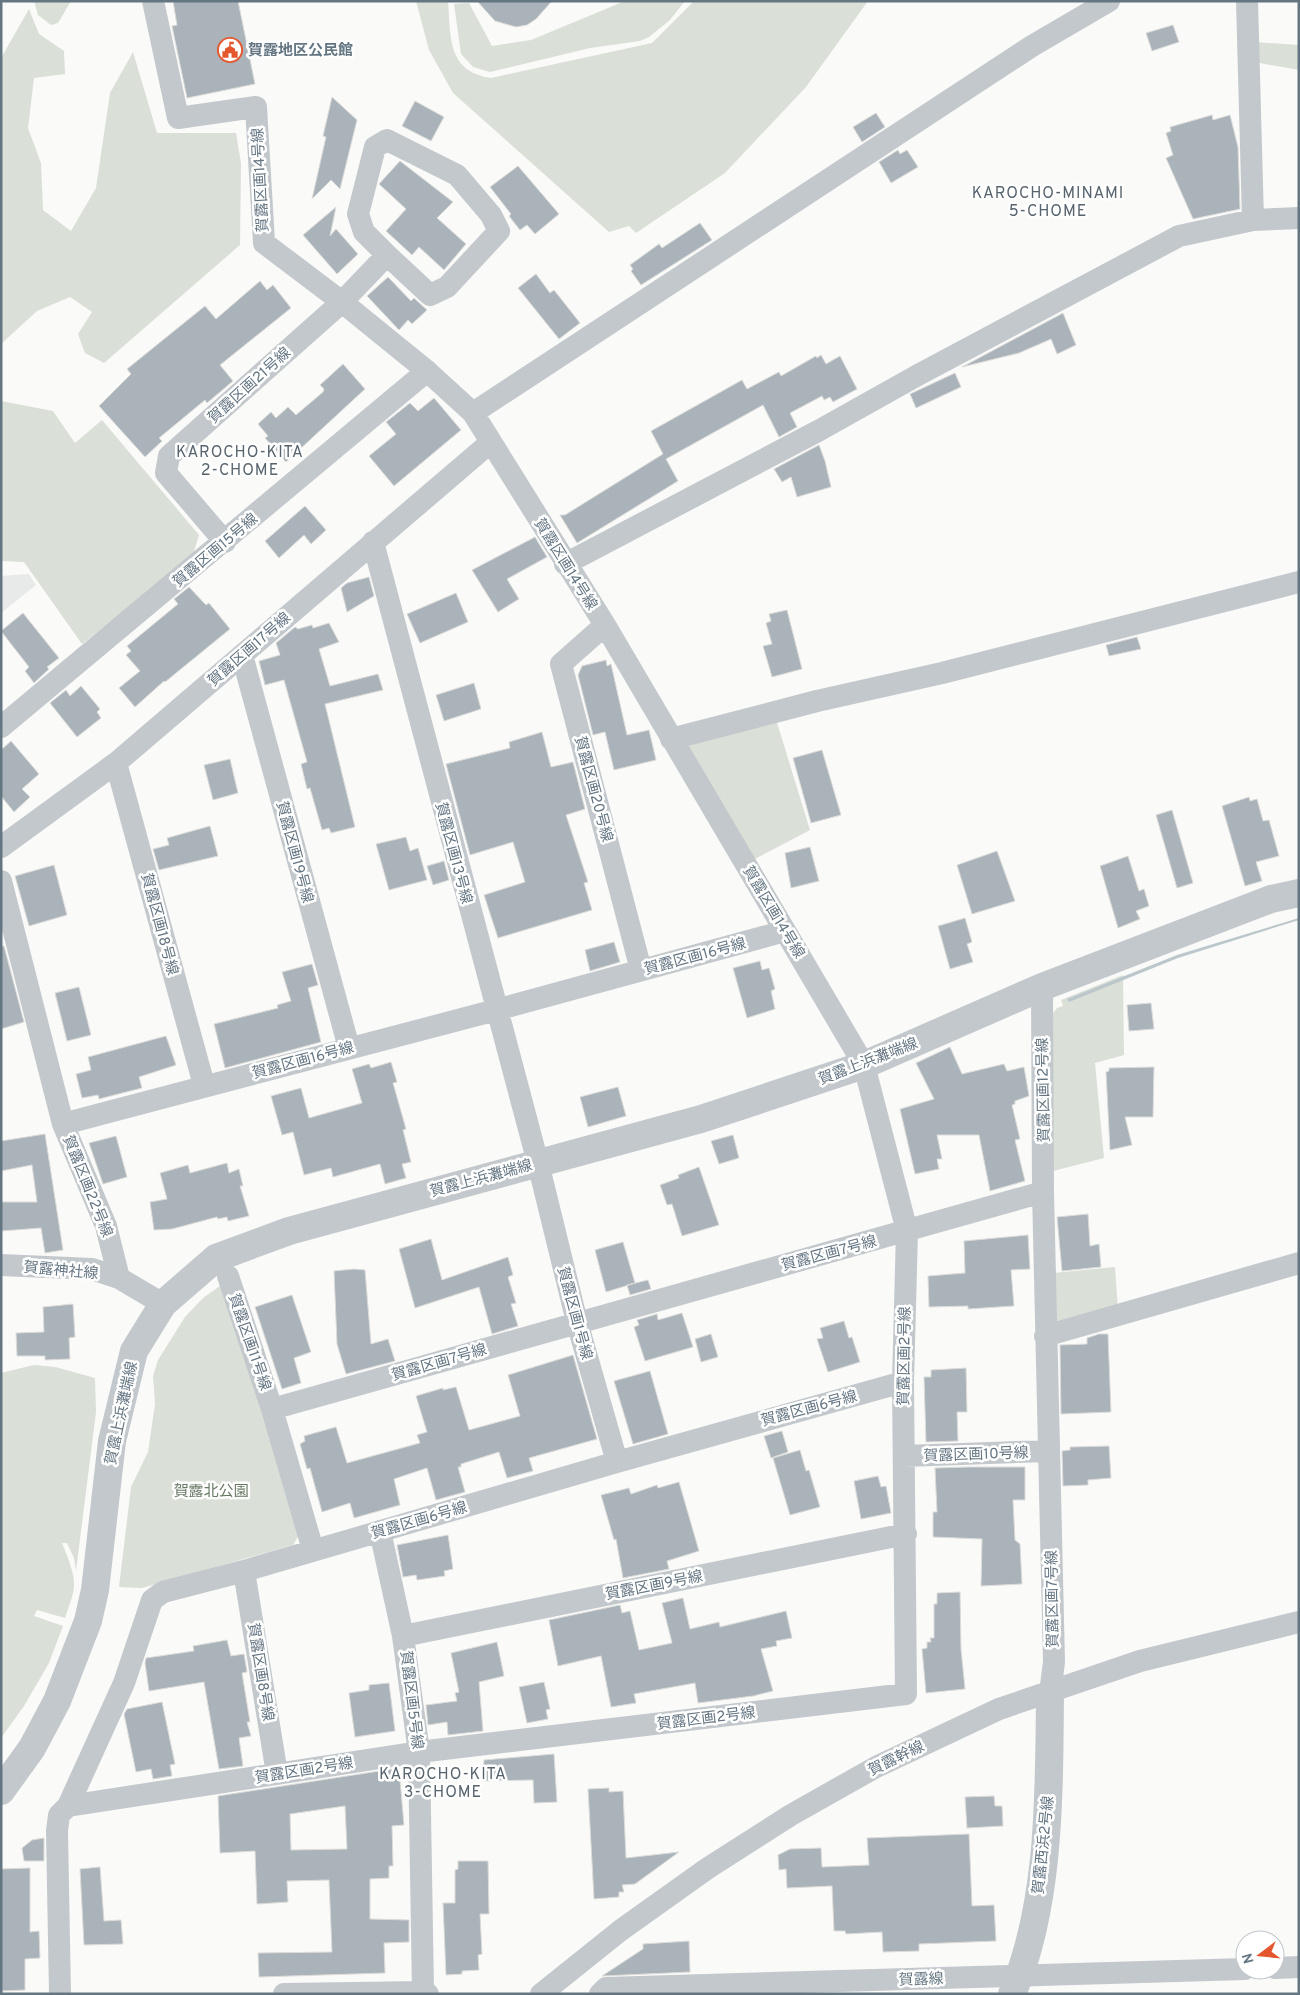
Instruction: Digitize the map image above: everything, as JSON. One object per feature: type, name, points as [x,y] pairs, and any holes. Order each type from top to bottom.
[{"type":"street","name":"賀露区画14号線","points":[[152,1],[178,118],[256,107],[264,243],[342,302],[427,371],[473,413],[565,564],[605,625],[864,1065]]},
{"type":"street","points":[[473,413],[1032,46],[1109,1]]},
{"type":"street","points":[[1247,1],[1253,220]]},
{"type":"street","points":[[388,140],[457,175],[491,215],[499,231],[447,287],[430,295],[387,255],[364,232],[358,214],[375,148],[388,140]]},
{"type":"street","points":[[565,564],[818,431],[1128,262],[1193,232],[1253,220],[1299,218]]},
{"type":"street","points":[[342,302],[387,255]]},
{"type":"street","name":"賀露区画21号線","points":[[225,542],[166,473],[169,456],[342,302]]},
{"type":"street","name":"賀露区画15号線","points":[[1,728],[427,371]]},
{"type":"street","name":"賀露区画17号線","points":[[1,847],[116,763],[491,442]]},
{"type":"street","name":"賀露区画13号線","points":[[373,542],[538,1163]]},
{"type":"street","points":[[671,739],[817,701],[942,673],[1299,582]]},
{"type":"street","name":"賀露区画20号線","points":[[605,625],[561,664],[641,970]]},
{"type":"street","name":"賀露区画19号線","points":[[242,656],[349,1048]]},
{"type":"street","name":"賀露区画18号線","points":[[116,763],[204,1085]]},
{"type":"street","points":[[1,881],[63,1124]]},
{"type":"street","name":"賀露上浜灘端線","points":[[1,1791],[32,1748],[58,1701],[88,1621],[95,1590],[112,1441],[134,1351],[163,1304],[216,1258],[271,1237],[384,1203],[701,1119],[864,1065],[1042,988],[1271,899],[1299,893]]},
{"type":"street","name":"賀露区画16号線","points":[[63,1124],[204,1085],[496,1010],[785,931]]},
{"type":"street","name":"賀露区画12号線","points":[[1042,988],[1043,1192]]},
{"type":"street","name":"賀露区画2号線","points":[[68,1806],[419,1752],[906,1694],[906,1534],[903,1382],[907,1231],[864,1065]]},
{"type":"street","name":"賀露区画22号線","points":[[63,1124],[106,1226],[119,1278]]},
{"type":"street","name":"賀露区画1号線","points":[[538,1163],[577,1322],[617,1462]]},
{"type":"street","name":"賀露区画7号線","points":[[272,1409],[1043,1192],[1054,1662],[1050,1693]]},
{"type":"street","points":[[1045,1336],[1299,1263]]},
{"type":"street","name":"賀露神社線","points":[[1,1265],[92,1269],[119,1278],[163,1304]]},
{"type":"street","name":"賀露区画11号線","points":[[228,1276],[272,1409]]},
{"type":"street","name":"賀露区画6号線","points":[[68,1806],[124,1683],[152,1600],[163,1592],[244,1571],[617,1462],[903,1382]]},
{"type":"street","points":[[272,1409],[313,1550]]},
{"type":"street","name":"賀露区画10号線","points":[[904,1456],[1048,1451]]},
{"type":"street","name":"賀露区画5号線","points":[[380,1531],[403,1636],[419,1752],[426,1993]]},
{"type":"street","name":"賀露区画9号線","points":[[403,1636],[906,1534]]},
{"type":"street","name":"賀露区画8号線","points":[[244,1571],[278,1774]]},
{"type":"street","name":"賀露幹線","points":[[541,1994],[621,1930],[708,1868],[791,1814],[876,1768],[999,1709],[1140,1661],[1299,1622]]},
{"type":"street","name":"賀露西浜2号線","points":[[1016,1984],[1036,1911],[1048,1820],[1050,1693]]},
{"type":"street","points":[[60,1994],[57,1831],[58,1814],[68,1806]]},
{"type":"street","points":[[1285,1968],[1299,1968]]},
{"type":"street","name":"賀露線","points":[[600,1994],[606,1988],[1016,1984],[1235,1970]]},
{"type":"street","points":[[284,1994],[426,1993]]},
{"type":"shaded area","points":[[29,574],[36,585],[1,613],[1,576]]},
{"type":"shaded area","points":[[1299,918],[1299,920],[1178,958],[1069,1002],[1067,999],[1177,955]]},
{"type":"green space","points":[[34,1],[71,1],[58,23],[51,25],[38,15]]},
{"type":"green space","points":[[416,1],[448,1],[451,40],[459,60],[466,68],[491,78],[652,43],[694,1],[868,1],[806,87],[725,173],[636,233],[629,226],[609,232],[453,93],[429,50]]},
{"type":"green space","points":[[625,1],[685,1],[670,20],[649,37],[640,41],[590,48],[490,72],[473,67],[461,54],[454,4],[469,3],[492,46],[531,40]]},
{"type":"green space","points":[[29,9],[39,34],[64,51],[65,74],[34,78],[28,128],[41,163],[43,210],[71,231],[96,188],[110,93],[133,52],[157,133],[236,133],[241,163],[240,245],[104,363],[85,353],[78,334],[92,312],[70,297],[37,311],[1,344],[1,58]]},
{"type":"green space","points":[[1254,42],[1299,45],[1299,70],[1254,62]]},
{"type":"green space","points":[[1,401],[53,411],[75,443],[102,420],[199,535],[192,558],[82,644],[24,562],[1,561]]},
{"type":"green space","points":[[775,716],[810,830],[753,860],[686,747]]},
{"type":"green space","points":[[1123,975],[1124,1055],[1095,1063],[1104,1158],[1053,1171],[1047,1021],[1057,1008],[1063,1006],[1061,1000]]},
{"type":"green space","points":[[1115,1267],[1118,1310],[1055,1328],[1053,1273]]},
{"type":"green space","name":"賀露北公園","points":[[227,1281],[300,1533],[293,1545],[142,1588],[119,1587],[131,1487],[148,1452],[155,1404],[153,1376],[158,1360],[185,1317],[203,1298]]},
{"type":"green space","points":[[34,1365],[55,1367],[95,1378],[96,1412],[76,1571],[74,1558],[67,1543],[62,1543],[74,1578],[71,1600],[65,1618],[37,1610],[34,1616],[63,1626],[49,1663],[24,1706],[1,1738],[1,1373]]},
{"type":"building","points":[[173,1],[238,1],[255,84],[187,98],[172,26],[177,25]]},
{"type":"building","points":[[477,1],[552,1],[536,19],[527,25],[516,27],[495,21]]},
{"type":"building","points":[[1173,25],[1179,42],[1152,51],[1146,33]]},
{"type":"building","points":[[332,97],[357,120],[340,189],[331,180],[312,199],[326,137],[323,136]]},
{"type":"building","points":[[415,101],[444,117],[431,141],[402,126]]},
{"type":"building","points":[[876,113],[885,127],[862,142],[853,127]]},
{"type":"building","points":[[1212,115],[1213,120],[1230,115],[1238,147],[1240,209],[1193,219],[1166,158],[1173,155],[1166,133],[1171,131],[1170,127]]},
{"type":"building","points":[[898,150],[900,154],[907,150],[918,167],[891,183],[879,162]]},
{"type":"building","points":[[400,161],[453,202],[437,218],[466,244],[444,270],[419,247],[412,255],[386,231],[406,209],[379,184]]},
{"type":"building","points":[[518,166],[559,214],[535,234],[527,225],[520,230],[509,216],[511,214],[490,187]]},
{"type":"building","points":[[336,207],[330,236],[336,229],[358,254],[337,274],[303,235]]},
{"type":"building","points":[[700,223],[712,240],[641,285],[631,271],[633,269],[630,265],[659,244],[662,248]]},
{"type":"building","points":[[536,274],[550,293],[554,290],[580,323],[559,339],[518,288]]},
{"type":"building","points":[[388,277],[411,301],[414,298],[427,310],[412,324],[408,320],[399,330],[367,296]]},
{"type":"building","points":[[260,281],[267,290],[273,285],[291,308],[220,365],[233,381],[207,403],[205,400],[159,438],[162,441],[145,457],[99,406],[131,374],[127,369],[205,306],[216,319]]},
{"type":"building","points":[[1063,313],[1076,345],[1057,354],[1051,339],[1019,353],[962,367]]},
{"type":"building","points":[[821,355],[826,364],[840,356],[857,389],[833,402],[830,397],[824,400],[822,396],[790,413],[797,427],[779,437],[763,405],[666,459],[678,481],[577,543],[560,515],[565,515],[663,454],[651,431],[742,380],[747,389],[779,372],[781,376]]},
{"type":"building","points":[[343,364],[365,389],[286,462],[265,438],[268,436],[258,424],[271,412],[276,418],[288,407],[296,415],[323,392],[324,389],[320,385]]},
{"type":"building","points":[[955,373],[961,387],[916,408],[910,394]]},
{"type":"building","points":[[434,398],[461,430],[394,486],[369,456],[396,434],[386,422],[410,403],[418,411]]},
{"type":"building","points":[[819,445],[831,487],[797,497],[791,477],[782,482],[774,469]]},
{"type":"building","points":[[305,506],[326,530],[311,544],[304,535],[279,558],[265,541]]},
{"type":"building","points":[[535,537],[547,557],[507,579],[519,599],[498,612],[472,570]]},
{"type":"building","points":[[369,577],[374,596],[347,612],[341,588],[347,583]]},
{"type":"building","points":[[189,587],[206,605],[209,603],[230,629],[164,681],[135,707],[119,688],[140,671],[126,655],[131,651],[127,646],[178,604],[174,599]]},
{"type":"building","points":[[456,593],[468,622],[420,643],[407,614]]},
{"type":"building","points":[[787,610],[802,669],[772,677],[763,646],[772,644],[766,623],[771,621],[769,614]]},
{"type":"building","points":[[23,613],[59,658],[47,667],[49,669],[34,683],[25,671],[29,667],[1,631]]},
{"type":"building","points":[[329,623],[339,642],[319,649],[330,686],[378,674],[383,690],[325,704],[355,827],[331,833],[329,828],[322,830],[310,788],[307,789],[301,764],[307,762],[284,680],[265,685],[259,661],[280,655],[276,643],[295,627],[298,629],[312,625],[313,628]]},
{"type":"building","points":[[1137,637],[1141,649],[1109,656],[1106,645]]},
{"type":"building","points":[[606,660],[607,666],[611,664],[627,735],[649,730],[656,760],[614,770],[605,732],[593,735],[578,675],[582,666]]},
{"type":"building","points":[[474,683],[481,709],[444,721],[436,695]]},
{"type":"building","points":[[81,686],[100,709],[97,712],[101,718],[77,737],[50,703],[66,690],[70,696]]},
{"type":"building","points":[[542,732],[551,767],[573,762],[585,809],[566,815],[588,882],[584,883],[592,910],[498,938],[484,895],[525,882],[513,842],[470,855],[446,764],[510,748],[509,742]]},
{"type":"building","points":[[11,741],[39,774],[22,789],[30,797],[14,812],[1,796],[1,750]]},
{"type":"building","points":[[822,750],[841,815],[811,823],[793,758]]},
{"type":"building","points":[[230,759],[238,793],[213,800],[204,765]]},
{"type":"building","points":[[1249,797],[1250,801],[1257,799],[1263,821],[1269,820],[1279,856],[1256,862],[1262,881],[1245,886],[1222,806]]},
{"type":"building","points":[[1172,810],[1193,883],[1177,888],[1156,815]]},
{"type":"building","points":[[210,826],[218,856],[159,870],[153,849],[169,845],[167,838]]},
{"type":"building","points":[[406,837],[410,851],[418,848],[427,880],[389,890],[376,844]]},
{"type":"building","points":[[810,847],[819,881],[791,888],[785,853]]},
{"type":"building","points":[[997,851],[1015,901],[972,914],[957,865]]},
{"type":"building","points":[[1128,856],[1139,891],[1144,889],[1149,906],[1136,911],[1140,919],[1118,928],[1100,866]]},
{"type":"building","points":[[444,861],[449,880],[433,885],[427,866]]},
{"type":"building","points":[[54,865],[67,915],[29,926],[15,876]]},
{"type":"building","points":[[965,918],[972,942],[967,944],[973,962],[950,969],[938,926]]},
{"type":"building","points":[[614,942],[620,962],[590,971],[585,950]]},
{"type":"building","points":[[1,946],[4,946],[24,1022],[1,1029]]},
{"type":"building","points":[[760,961],[762,970],[769,968],[775,989],[771,991],[775,1009],[747,1018],[733,968]]},
{"type":"building","points":[[312,964],[318,985],[308,988],[321,1042],[225,1068],[214,1024],[278,1008],[277,1005],[291,1001],[282,972]]},
{"type":"building","points":[[79,987],[91,1035],[67,1041],[55,993]]},
{"type":"building","points":[[1151,1003],[1154,1029],[1129,1031],[1127,1005]]},
{"type":"building","points":[[166,1036],[176,1065],[139,1077],[142,1088],[99,1099],[98,1095],[82,1098],[76,1074],[91,1070],[88,1057]]},
{"type":"building","points":[[950,1047],[962,1074],[1004,1064],[1007,1071],[1024,1067],[1029,1096],[1015,1101],[1015,1104],[1012,1105],[1020,1139],[1015,1140],[1025,1181],[990,1191],[979,1135],[937,1135],[942,1159],[937,1159],[939,1169],[915,1174],[900,1109],[934,1099],[916,1063]]},
{"type":"building","points":[[391,1062],[397,1082],[393,1083],[406,1129],[403,1130],[411,1162],[402,1164],[406,1178],[385,1184],[380,1164],[333,1177],[331,1168],[304,1175],[293,1132],[282,1135],[271,1096],[301,1088],[309,1118],[362,1103],[352,1069],[369,1064],[371,1068]]},
{"type":"building","points":[[1154,1067],[1153,1117],[1125,1117],[1132,1145],[1110,1150],[1106,1072],[1109,1071],[1109,1068]]},
{"type":"building","points":[[618,1087],[626,1116],[588,1127],[580,1097]]},
{"type":"building","points":[[45,1134],[63,1250],[45,1253],[41,1228],[1,1231],[1,1202],[37,1202],[32,1165],[1,1171],[1,1141]]},
{"type":"building","points":[[733,1135],[739,1158],[719,1164],[711,1141]]},
{"type":"building","points":[[116,1136],[127,1177],[103,1184],[89,1143]]},
{"type":"building","points":[[227,1163],[229,1173],[239,1169],[243,1186],[240,1186],[249,1216],[228,1221],[227,1217],[218,1219],[217,1217],[172,1229],[154,1230],[150,1202],[167,1199],[160,1173],[188,1165],[190,1173]]},
{"type":"building","points":[[699,1167],[719,1225],[682,1236],[672,1204],[667,1205],[660,1185],[679,1178],[678,1175]]},
{"type":"building","points":[[1088,1214],[1090,1246],[1099,1244],[1101,1267],[1062,1271],[1057,1217]]},
{"type":"building","points":[[1028,1235],[1030,1269],[1011,1270],[1014,1306],[968,1309],[968,1306],[929,1307],[928,1276],[965,1273],[964,1241]]},
{"type":"building","points":[[431,1239],[442,1280],[508,1257],[513,1275],[508,1277],[516,1303],[511,1304],[518,1326],[492,1334],[479,1287],[415,1308],[399,1249]]},
{"type":"building","points":[[623,1242],[635,1283],[606,1292],[595,1250]]},
{"type":"building","points":[[365,1270],[371,1344],[388,1339],[395,1361],[346,1374],[337,1344],[334,1271]]},
{"type":"building","points":[[648,1280],[651,1289],[630,1295],[627,1285]]},
{"type":"building","points":[[292,1295],[311,1352],[294,1358],[301,1383],[282,1389],[255,1307]]},
{"type":"building","points":[[73,1304],[75,1337],[69,1338],[70,1359],[45,1360],[45,1356],[17,1356],[16,1333],[44,1332],[43,1307]]},
{"type":"building","points":[[682,1313],[693,1347],[645,1361],[634,1327],[639,1325],[637,1320],[657,1314],[658,1320]]},
{"type":"building","points":[[844,1321],[849,1338],[852,1337],[860,1362],[828,1372],[817,1339],[823,1338],[820,1328]]},
{"type":"building","points":[[711,1334],[718,1357],[701,1362],[695,1339]]},
{"type":"building","points":[[1099,1334],[1108,1334],[1111,1412],[1061,1414],[1060,1345],[1087,1344],[1087,1338]]},
{"type":"building","points":[[573,1355],[597,1439],[529,1458],[533,1471],[507,1478],[499,1452],[461,1464],[461,1467],[458,1467],[465,1492],[436,1500],[427,1468],[394,1479],[400,1505],[354,1518],[350,1503],[322,1512],[310,1468],[307,1469],[300,1444],[305,1441],[304,1436],[336,1427],[347,1463],[420,1443],[417,1435],[427,1432],[416,1396],[443,1388],[443,1390],[456,1387],[469,1430],[520,1416],[508,1375]]},
{"type":"building","points":[[966,1368],[967,1412],[957,1412],[958,1441],[926,1442],[924,1377],[931,1377],[931,1370]]},
{"type":"building","points":[[650,1371],[668,1434],[633,1444],[614,1381]]},
{"type":"building","points":[[782,1431],[788,1452],[771,1458],[764,1436]]},
{"type":"building","points":[[1109,1446],[1111,1478],[1088,1480],[1088,1485],[1063,1486],[1062,1451],[1070,1450],[1070,1447]]},
{"type":"building","points":[[800,1450],[806,1471],[809,1470],[820,1507],[790,1515],[773,1458]]},
{"type":"building","points":[[1025,1467],[1025,1500],[1013,1500],[1015,1540],[1020,1544],[1022,1584],[981,1586],[982,1539],[933,1537],[933,1512],[937,1512],[935,1468]]},
{"type":"building","points":[[878,1476],[881,1487],[886,1486],[891,1513],[861,1519],[854,1481]]},
{"type":"building","points":[[679,1482],[699,1551],[667,1561],[669,1569],[623,1578],[616,1539],[614,1540],[601,1495],[629,1488],[631,1494],[657,1485],[658,1488]]},
{"type":"building","points":[[448,1535],[453,1569],[444,1571],[445,1576],[417,1580],[416,1575],[403,1577],[397,1545]]},
{"type":"building","points":[[960,1592],[961,1649],[965,1689],[926,1693],[922,1649],[927,1648],[927,1642],[931,1642],[930,1638],[934,1638],[934,1604],[937,1604],[937,1593]]},
{"type":"building","points":[[683,1598],[690,1629],[719,1622],[720,1627],[786,1611],[792,1638],[776,1641],[777,1646],[761,1649],[773,1691],[753,1696],[698,1703],[695,1683],[634,1694],[636,1703],[611,1707],[601,1656],[558,1666],[549,1620],[620,1605],[622,1613],[630,1611],[639,1650],[672,1643],[662,1603]]},
{"type":"building","points":[[227,1640],[231,1656],[244,1654],[247,1672],[242,1673],[250,1722],[247,1722],[251,1736],[239,1738],[243,1766],[219,1769],[204,1682],[149,1691],[145,1663],[146,1658],[194,1651],[193,1646]]},
{"type":"building","points":[[497,1642],[504,1676],[479,1682],[483,1731],[448,1735],[447,1722],[428,1725],[426,1705],[457,1701],[455,1693],[459,1692],[451,1653]]},
{"type":"building","points":[[544,1682],[550,1709],[546,1710],[548,1719],[527,1723],[519,1687]]},
{"type":"building","points":[[389,1683],[395,1731],[355,1737],[349,1693],[369,1690],[369,1685]]},
{"type":"building","points":[[162,1702],[175,1764],[170,1765],[172,1776],[153,1779],[151,1769],[136,1772],[124,1714],[127,1709]]},
{"type":"building","points":[[554,1754],[557,1802],[534,1803],[533,1780],[483,1781],[484,1760]]},
{"type":"building","points":[[399,1768],[404,1825],[392,1826],[393,1866],[389,1866],[389,1878],[370,1879],[370,1919],[409,1920],[409,1942],[384,1943],[385,1973],[259,1977],[258,1953],[332,1952],[329,1880],[287,1881],[288,1902],[257,1904],[255,1851],[220,1853],[218,1796]],"holes":[[[345,1806],[347,1849],[291,1850],[290,1814]]]},
{"type":"building","points":[[609,1788],[609,1792],[623,1791],[626,1858],[679,1852],[635,1884],[622,1885],[624,1892],[619,1892],[619,1897],[594,1899],[588,1789]]},
{"type":"building","points":[[994,1796],[995,1806],[1002,1806],[1003,1826],[967,1828],[965,1797]]},
{"type":"building","points":[[969,1834],[972,1906],[994,1905],[996,1941],[919,1944],[919,1951],[883,1952],[882,1932],[846,1934],[845,1931],[834,1931],[832,1886],[787,1888],[786,1869],[779,1870],[778,1855],[790,1849],[821,1848],[822,1867],[869,1865],[867,1838]]},
{"type":"building","points":[[44,1838],[44,1861],[24,1861],[22,1848],[32,1840]]},
{"type":"building","points":[[458,1861],[488,1861],[489,1914],[480,1914],[482,1954],[478,1955],[479,1970],[462,1971],[462,1974],[446,1975],[443,1903],[455,1903],[455,1870],[458,1869]]},
{"type":"building","points":[[100,1867],[104,1921],[121,1920],[123,1944],[84,1945],[80,1869]]},
{"type":"building","points":[[30,1868],[30,1932],[39,1931],[40,1958],[25,1959],[25,1990],[1,1991],[1,1869]]},
{"type":"building","points":[[689,1941],[690,1972],[602,1976],[643,1949],[643,1944]]},
{"type":"place","name":"賀露地区公民館","points":[[230,50]]},
{"type":"district","name":"KAROCHO-MINAMI 5-CHOME","points":[[1048,201]]},
{"type":"district","name":"KAROCHO-KITA 2-CHOME","points":[[240,460]]},
{"type":"district","name":"KAROCHO-KITA 3-CHOME","points":[[443,1782]]}]
